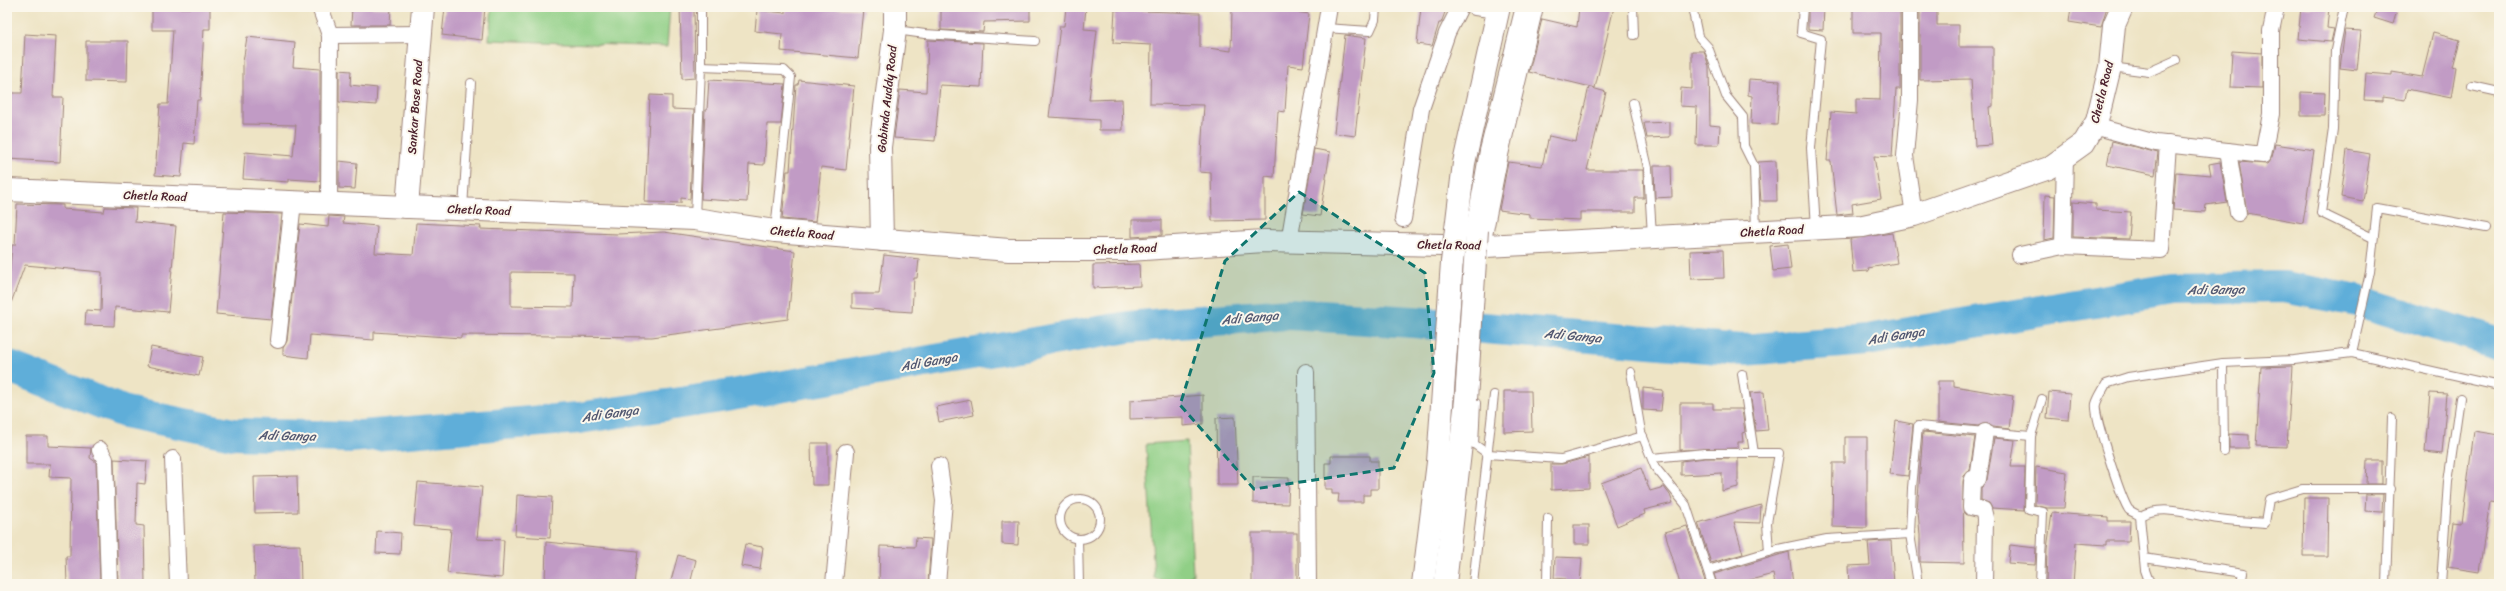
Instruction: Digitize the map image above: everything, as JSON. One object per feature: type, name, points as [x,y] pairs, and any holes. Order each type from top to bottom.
[{"type":"main road","name":"Sankar Bose Road","points":[[407,208],[423,7]]},
{"type":"main road","name":"Gobinda Auddy Road","points":[[882,240],[880,147],[895,30],[895,7]]},
{"type":"main road","points":[[1423,584],[1438,462],[1443,391],[1476,239],[1491,151],[1527,7]]},
{"type":"main road","name":"Chetla Road","points":[[7,190],[695,219],[775,231],[1009,250],[1129,250],[1289,242],[1652,236],[1864,226],[1914,215],[2049,168],[2084,143],[2097,121],[2110,67],[2114,25],[2122,7]]},
{"type":"main road","points":[[1445,584],[1471,399],[1476,239],[1464,163],[1498,9]]},
{"type":"street","points":[[320,7],[330,35],[329,204]]},
{"type":"street","points":[[1289,242],[1329,28],[1329,7]]},
{"type":"street","points":[[1403,218],[1421,109],[1447,33],[1460,7]]},
{"type":"street","points":[[1475,7],[1498,9]]},
{"type":"street","points":[[1910,7],[1910,100],[1905,156],[1914,215]]},
{"type":"street","points":[[2094,126],[2168,144],[2263,155],[2271,114],[2271,31],[2276,7]]},
{"type":"street","points":[[330,35],[420,34]]},
{"type":"street","points":[[2020,255],[2063,246],[2161,250],[2168,144]]},
{"type":"street","points":[[2228,151],[2238,213]]},
{"type":"street","points":[[2063,246],[2065,157]]},
{"type":"street","points":[[278,340],[293,202]]},
{"type":"street","points":[[1306,372],[1308,584]]},
{"type":"street","points":[[1984,584],[1985,518],[1983,510],[1971,508],[1972,482],[1973,480],[1978,479],[1985,432]]},
{"type":"street","points":[[100,450],[105,459],[109,584]]},
{"type":"street","points":[[834,584],[846,452]]},
{"type":"street","points":[[173,458],[178,584]]},
{"type":"street","points":[[937,584],[944,501],[939,466]]},
{"type":"lane","points":[[695,219],[701,67],[701,7]]},
{"type":"lane","points":[[1336,7],[1329,28],[1370,31],[1375,20],[1376,7]]},
{"type":"lane","points":[[1476,239],[1504,154],[1539,7]]},
{"type":"lane","points":[[1634,7],[1634,35]]},
{"type":"lane","points":[[1692,7],[1698,36],[1708,47],[1726,96],[1743,117],[1744,146],[1754,166],[1756,232]]},
{"type":"lane","points":[[1803,7],[1801,32],[1821,39],[1811,148],[1816,229]]},
{"type":"lane","points":[[2344,7],[2335,50],[2333,129],[2321,213],[2373,238]]},
{"type":"lane","points":[[895,30],[925,34],[1035,41]]},
{"type":"lane","points":[[2110,67],[2149,72],[2176,60]]},
{"type":"lane","points":[[701,67],[784,70],[791,77],[775,231]]},
{"type":"lane","points":[[463,210],[471,83]]},
{"type":"lane","points":[[2472,86],[2499,92]]},
{"type":"lane","points":[[1633,103],[1648,168],[1652,236]]},
{"type":"lane","points":[[2352,353],[2370,272],[2377,208],[2486,228]]},
{"type":"lane","points":[[2140,516],[2130,510],[2117,485],[2111,460],[2099,427],[2096,404],[2106,384],[2128,377],[2223,363],[2294,360],[2352,353],[2499,386]]},
{"type":"lane","points":[[2223,363],[2224,452]]},
{"type":"lane","points":[[1631,372],[1643,436],[1655,467],[1686,505],[1712,584]]},
{"type":"lane","points":[[1742,374],[1754,453]]},
{"type":"lane","points":[[1473,584],[1494,395]]},
{"type":"lane","points":[[2040,584],[2043,512],[2030,510],[2032,436],[2042,398]]},
{"type":"lane","points":[[2440,584],[2448,482],[2460,398]]},
{"type":"lane","points":[[1471,399],[1474,444],[1488,454],[1561,459],[1643,436]]},
{"type":"lane","points":[[2386,584],[2392,418]]},
{"type":"lane","points":[[1918,584],[1910,534],[1912,488],[1918,426],[2032,436]]},
{"type":"lane","points":[[1652,458],[1705,454],[1779,453],[1767,524],[1769,552]]},
{"type":"lane","points":[[2140,516],[2149,512],[2174,510],[2219,519],[2265,523],[2269,499],[2302,489],[2390,489]]},
{"type":"lane","points":[[1082,499],[1093,504],[1097,508],[1100,521],[1095,532],[1090,536],[1078,539],[1072,537],[1062,528],[1061,514],[1068,503],[1082,499]]},
{"type":"lane","points":[[2140,516],[2145,570],[2150,584]]},
{"type":"lane","points":[[1547,584],[1548,518]]},
{"type":"lane","points":[[1708,570],[1769,552],[1827,539],[1910,534]]},
{"type":"lane","points":[[1078,539],[1079,584]]},
{"type":"lane","points":[[2144,558],[2243,573],[2241,584]]},
{"type":"highlighted area","points":[[1299,192],[1425,273],[1434,373],[1394,468],[1254,489],[1180,405],[1225,261]]},
{"type":"green space","points":[[492,7],[670,7],[667,47],[489,40]]},
{"type":"green space","points":[[1187,441],[1193,574],[1183,581],[1170,584],[1154,577],[1146,444]]},
{"type":"building","points":[[352,7],[391,8],[390,25],[351,25]]},
{"type":"building","points":[[445,7],[485,7],[482,40],[442,35]]},
{"type":"building","points":[[680,7],[694,7],[695,78],[682,79]]},
{"type":"building","points":[[785,7],[863,9],[858,58],[781,51],[782,34],[755,31],[757,10],[785,13]]},
{"type":"building","points":[[941,7],[1030,7],[1030,21],[984,22],[983,32],[941,30]]},
{"type":"building","points":[[1066,7],[1086,7],[1084,29],[1097,30],[1089,100],[1122,99],[1123,130],[1099,130],[1099,120],[1049,117],[1060,26],[1064,26]]},
{"type":"building","points":[[1264,7],[1309,14],[1303,67],[1288,65],[1285,112],[1278,111],[1274,177],[1265,176],[1265,220],[1212,221],[1211,173],[1200,172],[1204,105],[1150,104],[1151,45],[1113,43],[1115,10],[1200,13],[1200,47],[1231,51],[1232,9],[1263,10]]},
{"type":"building","points":[[1421,7],[1447,7],[1441,23],[1439,23],[1432,46],[1417,44]]},
{"type":"building","points":[[1579,7],[1614,7],[1595,88],[1529,72],[1542,19],[1577,27]]},
{"type":"building","points":[[1808,7],[1824,7],[1823,30],[1808,29]]},
{"type":"building","points":[[1853,7],[1900,7],[1900,89],[1896,89],[1892,157],[1874,156],[1881,199],[1852,204],[1853,213],[1837,215],[1831,161],[1827,161],[1831,112],[1856,114],[1856,99],[1880,100],[1881,33],[1853,33]]},
{"type":"building","points":[[1920,7],[1937,7],[1937,25],[1959,25],[1959,47],[1993,47],[1993,106],[1989,107],[1992,145],[1975,146],[1971,79],[1920,80]]},
{"type":"building","points":[[2071,7],[2107,7],[2101,27],[2069,22]]},
{"type":"building","points":[[2301,7],[2329,7],[2327,28],[2334,29],[2331,42],[2298,39]]},
{"type":"building","points":[[2378,7],[2398,7],[2393,24],[2374,18]]},
{"type":"building","points":[[152,8],[210,8],[210,29],[204,29],[200,100],[197,100],[194,144],[184,143],[181,177],[155,175],[160,104],[168,104],[173,30],[152,30]]},
{"type":"building","points":[[2345,30],[2361,31],[2357,70],[2340,68]]},
{"type":"building","points":[[2433,33],[2460,40],[2453,67],[2456,68],[2451,98],[2407,89],[2405,100],[2383,97],[2383,101],[2364,100],[2366,73],[2392,75],[2392,72],[2422,77]]},
{"type":"building","points":[[25,34],[56,36],[53,97],[63,97],[60,162],[7,159],[7,93],[22,93]]},
{"type":"building","points":[[1345,35],[1366,38],[1355,136],[1334,133]]},
{"type":"building","points":[[247,37],[295,42],[293,67],[320,69],[320,181],[289,179],[289,182],[243,179],[245,152],[293,156],[296,125],[243,124],[243,62]]},
{"type":"building","points":[[928,40],[983,43],[981,87],[940,85],[935,141],[894,138],[900,90],[926,92]]},
{"type":"building","points":[[86,41],[128,41],[127,82],[86,81]]},
{"type":"building","points":[[1692,51],[1704,51],[1709,67],[1710,125],[1720,126],[1719,145],[1696,145],[1697,107],[1680,106],[1681,88],[1692,89]]},
{"type":"building","points":[[2232,51],[2262,53],[2262,88],[2230,87]]},
{"type":"building","points":[[339,70],[351,71],[350,85],[377,88],[376,105],[339,102]]},
{"type":"building","points":[[1749,79],[1780,81],[1777,125],[1751,124],[1752,96],[1748,95]]},
{"type":"building","points":[[709,80],[785,84],[781,124],[767,124],[764,165],[749,164],[747,202],[701,199],[705,110],[707,110]]},
{"type":"building","points":[[799,80],[854,86],[846,170],[821,167],[815,222],[782,219],[787,171],[790,171],[796,85],[798,85]]},
{"type":"building","points":[[1589,87],[1606,92],[1587,170],[1643,170],[1644,198],[1635,198],[1635,212],[1580,212],[1580,220],[1530,218],[1530,214],[1499,210],[1508,162],[1542,166],[1549,136],[1576,142]]},
{"type":"building","points":[[2301,92],[2325,93],[2324,116],[2301,116]]},
{"type":"building","points":[[650,95],[672,96],[672,109],[694,110],[690,199],[681,198],[681,203],[645,202]]},
{"type":"building","points":[[1670,122],[1670,137],[1647,138],[1644,123]]},
{"type":"building","points":[[2112,141],[2158,153],[2155,175],[2107,165]]},
{"type":"building","points":[[2275,144],[2314,150],[2303,223],[2247,213],[2239,162],[2267,164],[2272,157]]},
{"type":"building","points":[[1314,149],[1330,152],[1320,216],[1303,214]]},
{"type":"building","points":[[2347,150],[2370,154],[2363,201],[2341,197]]},
{"type":"building","points":[[339,161],[357,163],[355,189],[339,188]]},
{"type":"building","points":[[1776,161],[1777,201],[1761,201],[1758,162]]},
{"type":"building","points":[[2220,162],[2227,202],[2206,205],[2205,212],[2173,210],[2176,172],[2211,175],[2209,164]]},
{"type":"building","points":[[1654,166],[1671,166],[1672,197],[1655,198]]},
{"type":"building","points":[[2045,195],[2055,196],[2054,238],[2044,240]]},
{"type":"building","points":[[2073,202],[2096,204],[2096,210],[2131,212],[2129,239],[2073,237]]},
{"type":"building","points":[[17,204],[63,205],[63,209],[104,212],[105,207],[136,208],[135,222],[176,226],[168,312],[115,307],[114,326],[85,325],[86,310],[101,311],[102,272],[25,265],[11,303],[7,302],[12,245],[15,245]]},
{"type":"building","points":[[224,212],[282,214],[271,319],[216,314]]},
{"type":"building","points":[[329,216],[344,217],[343,223],[377,226],[375,253],[413,255],[416,223],[481,226],[480,229],[618,234],[664,232],[795,251],[788,319],[652,337],[461,335],[461,338],[374,332],[374,340],[310,335],[308,358],[283,355],[283,348],[287,341],[300,224],[328,227]],"holes":[[[511,272],[574,273],[573,307],[511,306]]]},
{"type":"building","points":[[1132,220],[1162,220],[1162,235],[1132,237]]},
{"type":"building","points":[[1892,233],[1897,263],[1868,268],[1869,271],[1853,272],[1850,239]]},
{"type":"building","points":[[1788,244],[1791,269],[1773,271],[1770,246]]},
{"type":"building","points":[[1723,250],[1724,278],[1691,279],[1690,251]]},
{"type":"building","points":[[884,255],[919,259],[917,278],[914,278],[912,312],[852,308],[852,294],[879,294]]},
{"type":"building","points":[[1139,264],[1140,286],[1093,288],[1093,265]]},
{"type":"building","points":[[151,347],[203,357],[199,376],[147,366]]},
{"type":"building","points":[[2292,366],[2287,447],[2256,446],[2261,367]]},
{"type":"building","points":[[1938,381],[1954,381],[1954,386],[2013,396],[2009,429],[1993,427],[1986,423],[1978,426],[1938,422]]},
{"type":"building","points":[[1643,388],[1663,390],[1661,411],[1643,410]]},
{"type":"building","points":[[1504,391],[1531,391],[1532,431],[1504,432]]},
{"type":"building","points":[[1764,392],[1768,430],[1756,431],[1750,393]]},
{"type":"building","points":[[2049,392],[2070,394],[2068,420],[2047,418]]},
{"type":"building","points":[[2430,393],[2447,394],[2442,454],[2425,452]]},
{"type":"building","points":[[1203,395],[1203,424],[1183,426],[1183,417],[1130,419],[1130,401]]},
{"type":"building","points":[[971,400],[974,415],[939,422],[936,407]]},
{"type":"building","points":[[1680,403],[1713,403],[1713,409],[1742,409],[1745,432],[1742,433],[1743,442],[1738,442],[1738,448],[1680,450]]},
{"type":"building","points":[[1235,417],[1238,485],[1217,485],[1216,418]]},
{"type":"building","points":[[1896,421],[1913,424],[1908,476],[1890,474]]},
{"type":"building","points":[[2474,431],[2499,435],[2499,503],[2490,502],[2479,572],[2448,567],[2454,522],[2462,523]]},
{"type":"building","points":[[1923,432],[1975,437],[1970,470],[1964,476],[1963,482],[1964,563],[1920,562],[1920,535],[1917,511]]},
{"type":"building","points":[[2229,434],[2249,435],[2249,448],[2229,448]]},
{"type":"building","points":[[26,436],[48,436],[48,446],[91,448],[90,458],[96,462],[100,584],[67,584],[66,556],[70,556],[71,478],[49,477],[50,464],[26,464]]},
{"type":"building","points":[[1845,437],[1867,437],[1867,528],[1832,527],[1833,463],[1845,463]]},
{"type":"building","points":[[1994,438],[2015,440],[2011,467],[2025,467],[2024,510],[1992,508],[1989,503],[1981,500],[1981,488],[1987,480]]},
{"type":"building","points":[[811,443],[828,443],[828,485],[812,485]]},
{"type":"building","points":[[1331,456],[1370,456],[1370,461],[1378,461],[1378,489],[1370,489],[1370,495],[1363,495],[1363,502],[1338,502],[1339,494],[1332,494],[1332,489],[1325,489],[1325,463],[1331,463]]},
{"type":"building","points":[[1589,457],[1589,488],[1551,490],[1551,464],[1562,464]]},
{"type":"building","points":[[1705,458],[1738,458],[1738,487],[1722,491],[1722,473],[1681,475],[1681,461]]},
{"type":"building","points":[[114,459],[147,461],[145,484],[137,483],[136,525],[144,526],[145,584],[118,584]]},
{"type":"building","points":[[2367,461],[2382,461],[2382,484],[2366,484]]},
{"type":"building","points":[[2036,467],[2067,472],[2064,508],[2047,508],[2035,505]]},
{"type":"building","points":[[1641,468],[1650,491],[1664,487],[1670,495],[1673,503],[1644,510],[1645,514],[1617,526],[1601,483]]},
{"type":"building","points":[[297,476],[298,512],[255,513],[254,477]]},
{"type":"building","points":[[1253,477],[1289,478],[1288,504],[1253,503]]},
{"type":"building","points":[[418,482],[482,487],[477,539],[504,540],[502,578],[447,573],[451,529],[414,526]]},
{"type":"building","points":[[2366,494],[2383,494],[2382,512],[2365,511]]},
{"type":"building","points":[[517,495],[552,497],[550,538],[515,536]]},
{"type":"building","points":[[2304,498],[2328,498],[2327,556],[2303,556]]},
{"type":"building","points":[[1761,505],[1760,523],[1734,522],[1743,554],[1711,563],[1698,523]]},
{"type":"building","points":[[2052,513],[2108,517],[2108,521],[2130,521],[2129,541],[2106,541],[2106,545],[2076,543],[2073,584],[2046,584],[2047,549]]},
{"type":"building","points":[[1002,521],[1019,521],[1018,545],[1002,544]]},
{"type":"building","points":[[1574,525],[1589,525],[1589,544],[1574,544]]},
{"type":"building","points":[[1687,526],[1706,584],[1680,584],[1665,532]]},
{"type":"building","points":[[377,531],[401,533],[400,554],[376,553]]},
{"type":"building","points":[[1252,533],[1297,533],[1297,583],[1252,583]]},
{"type":"building","points":[[916,538],[931,539],[928,584],[879,584],[880,546],[915,547]]},
{"type":"building","points":[[1891,541],[1894,584],[1849,584],[1848,566],[1870,565],[1868,542]]},
{"type":"building","points":[[546,542],[638,551],[634,584],[545,584]]},
{"type":"building","points":[[745,544],[763,547],[760,569],[741,566]]},
{"type":"building","points":[[300,545],[301,584],[255,584],[254,546]]},
{"type":"building","points":[[2010,545],[2036,548],[2035,565],[2008,563]]},
{"type":"building","points":[[1789,552],[1793,584],[1775,584],[1773,574],[1735,584],[1717,584],[1714,574]]},
{"type":"building","points":[[678,555],[696,560],[690,584],[670,584]]},
{"type":"building","points":[[1555,557],[1582,558],[1580,584],[1565,584],[1566,579],[1554,578]]},
{"type":"waterway","name":"Adi Ganga","points":[[7,366],[125,412],[233,434],[349,437],[579,418],[714,398],[1128,327],[1288,314],[1413,322],[1743,350],[1867,340],[2173,289],[2284,287],[2358,301],[2499,344]]}]
